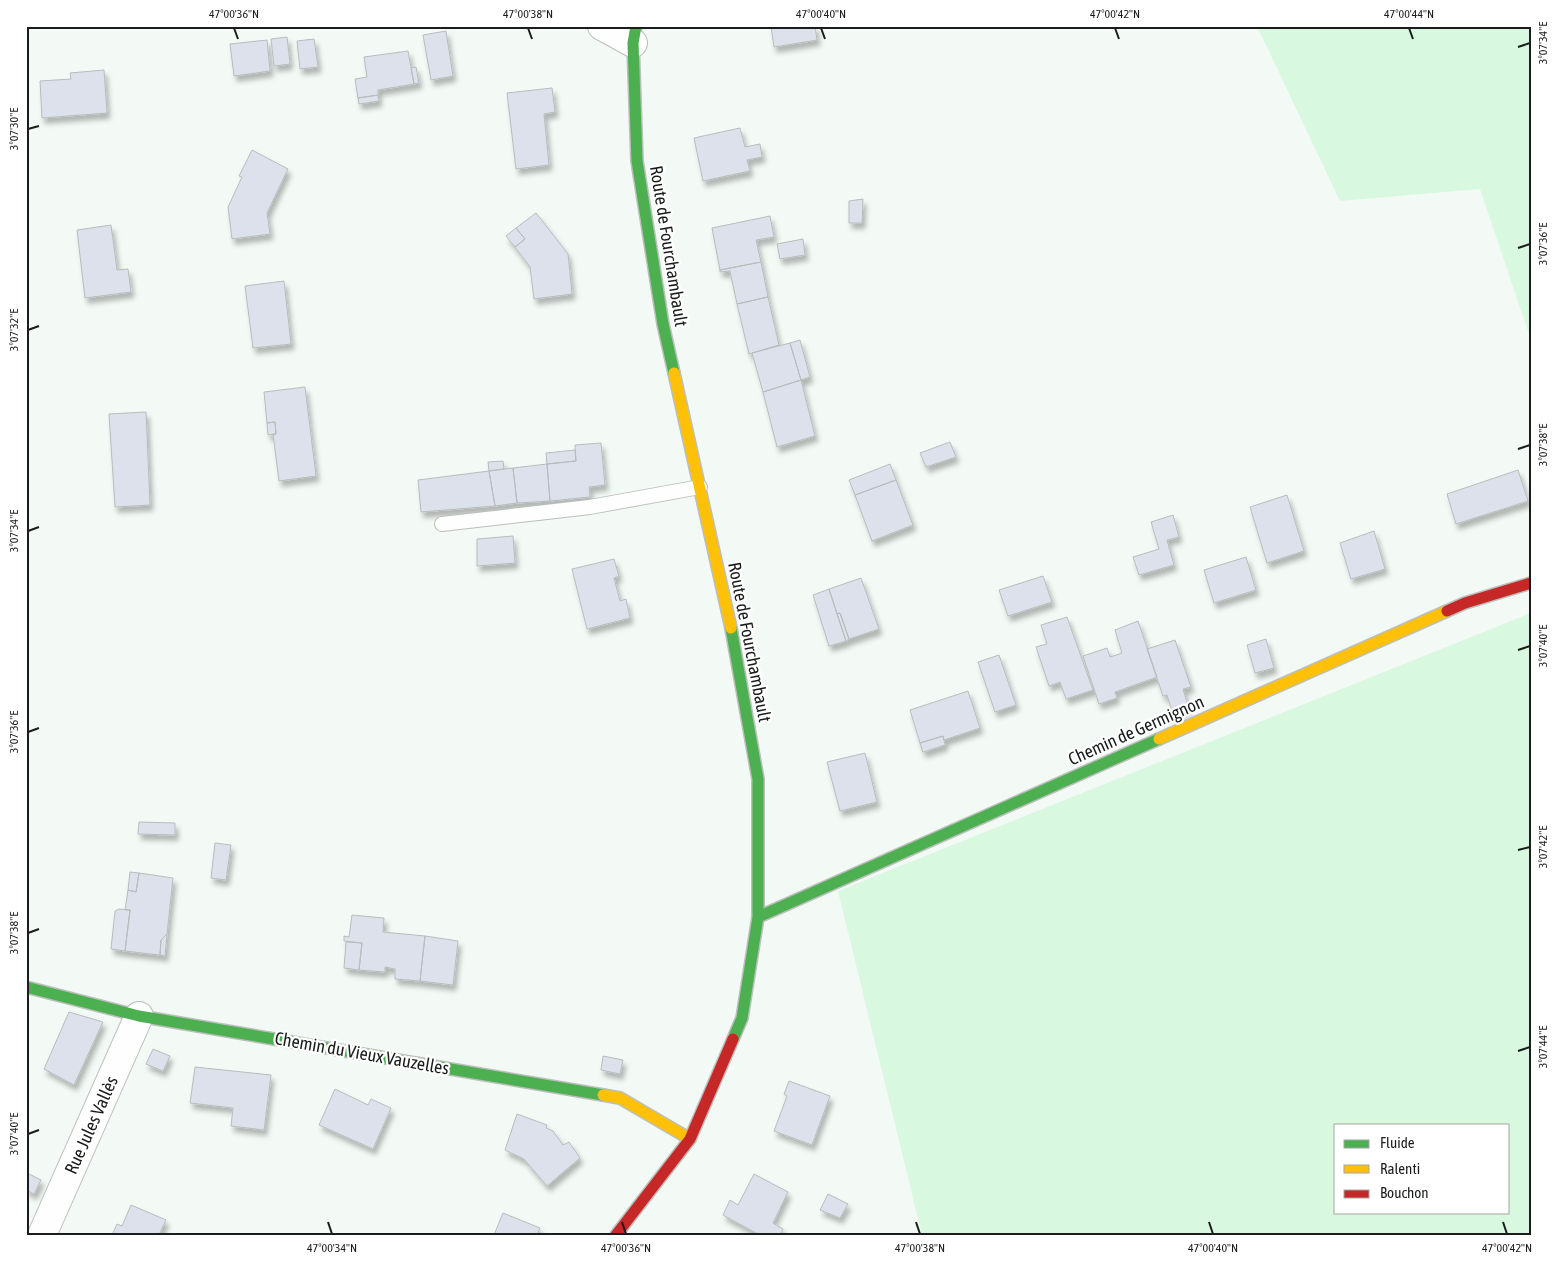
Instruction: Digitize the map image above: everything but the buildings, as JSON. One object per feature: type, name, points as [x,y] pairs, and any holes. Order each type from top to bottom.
[{"type":"street","points":[[602,26],[634,35]]},
{"type":"street","name":"Route de Fourchambault","points":[[616,1235],[690,1139],[742,1018],[758,917],[758,779],[727,606],[663,324],[637,161],[634,35]]},
{"type":"street","name":"Chemin de Germignon","points":[[758,917],[1464,603],[1531,583]]},
{"type":"street","name":"Chemin du Vieux Vauzelles","points":[[26,988],[139,1016],[620,1098],[690,1139]]},
{"type":"street","name":"Rue Jules Vallès","points":[[42,1235],[139,1016]]},
{"type":"lane","points":[[442,524],[590,507],[700,487]]},
{"type":"green space","points":[[1257,26],[1531,26],[1531,340],[1480,189],[1340,201]]},
{"type":"green space","points":[[1531,613],[1531,1235],[922,1235],[838,891]]},
{"type":"traffic: fast","points":[[636,26],[633,43],[637,161],[663,324],[674,373]]},
{"type":"traffic: fast","points":[[731,628],[758,779],[758,917],[742,1018],[733,1039]]},
{"type":"traffic: fast","points":[[758,917],[1159,739]]},
{"type":"traffic: fast","points":[[26,987],[139,1016],[603,1095]]},
{"type":"traffic: slow","points":[[674,373],[731,628]]},
{"type":"traffic: slow","points":[[1159,739],[1447,611]]},
{"type":"traffic: slow","points":[[603,1095],[620,1098],[690,1139]]},
{"type":"traffic: jam","points":[[1447,611],[1465,603],[1531,583]]},
{"type":"traffic: jam","points":[[616,1235],[690,1139],[733,1039]]}]
